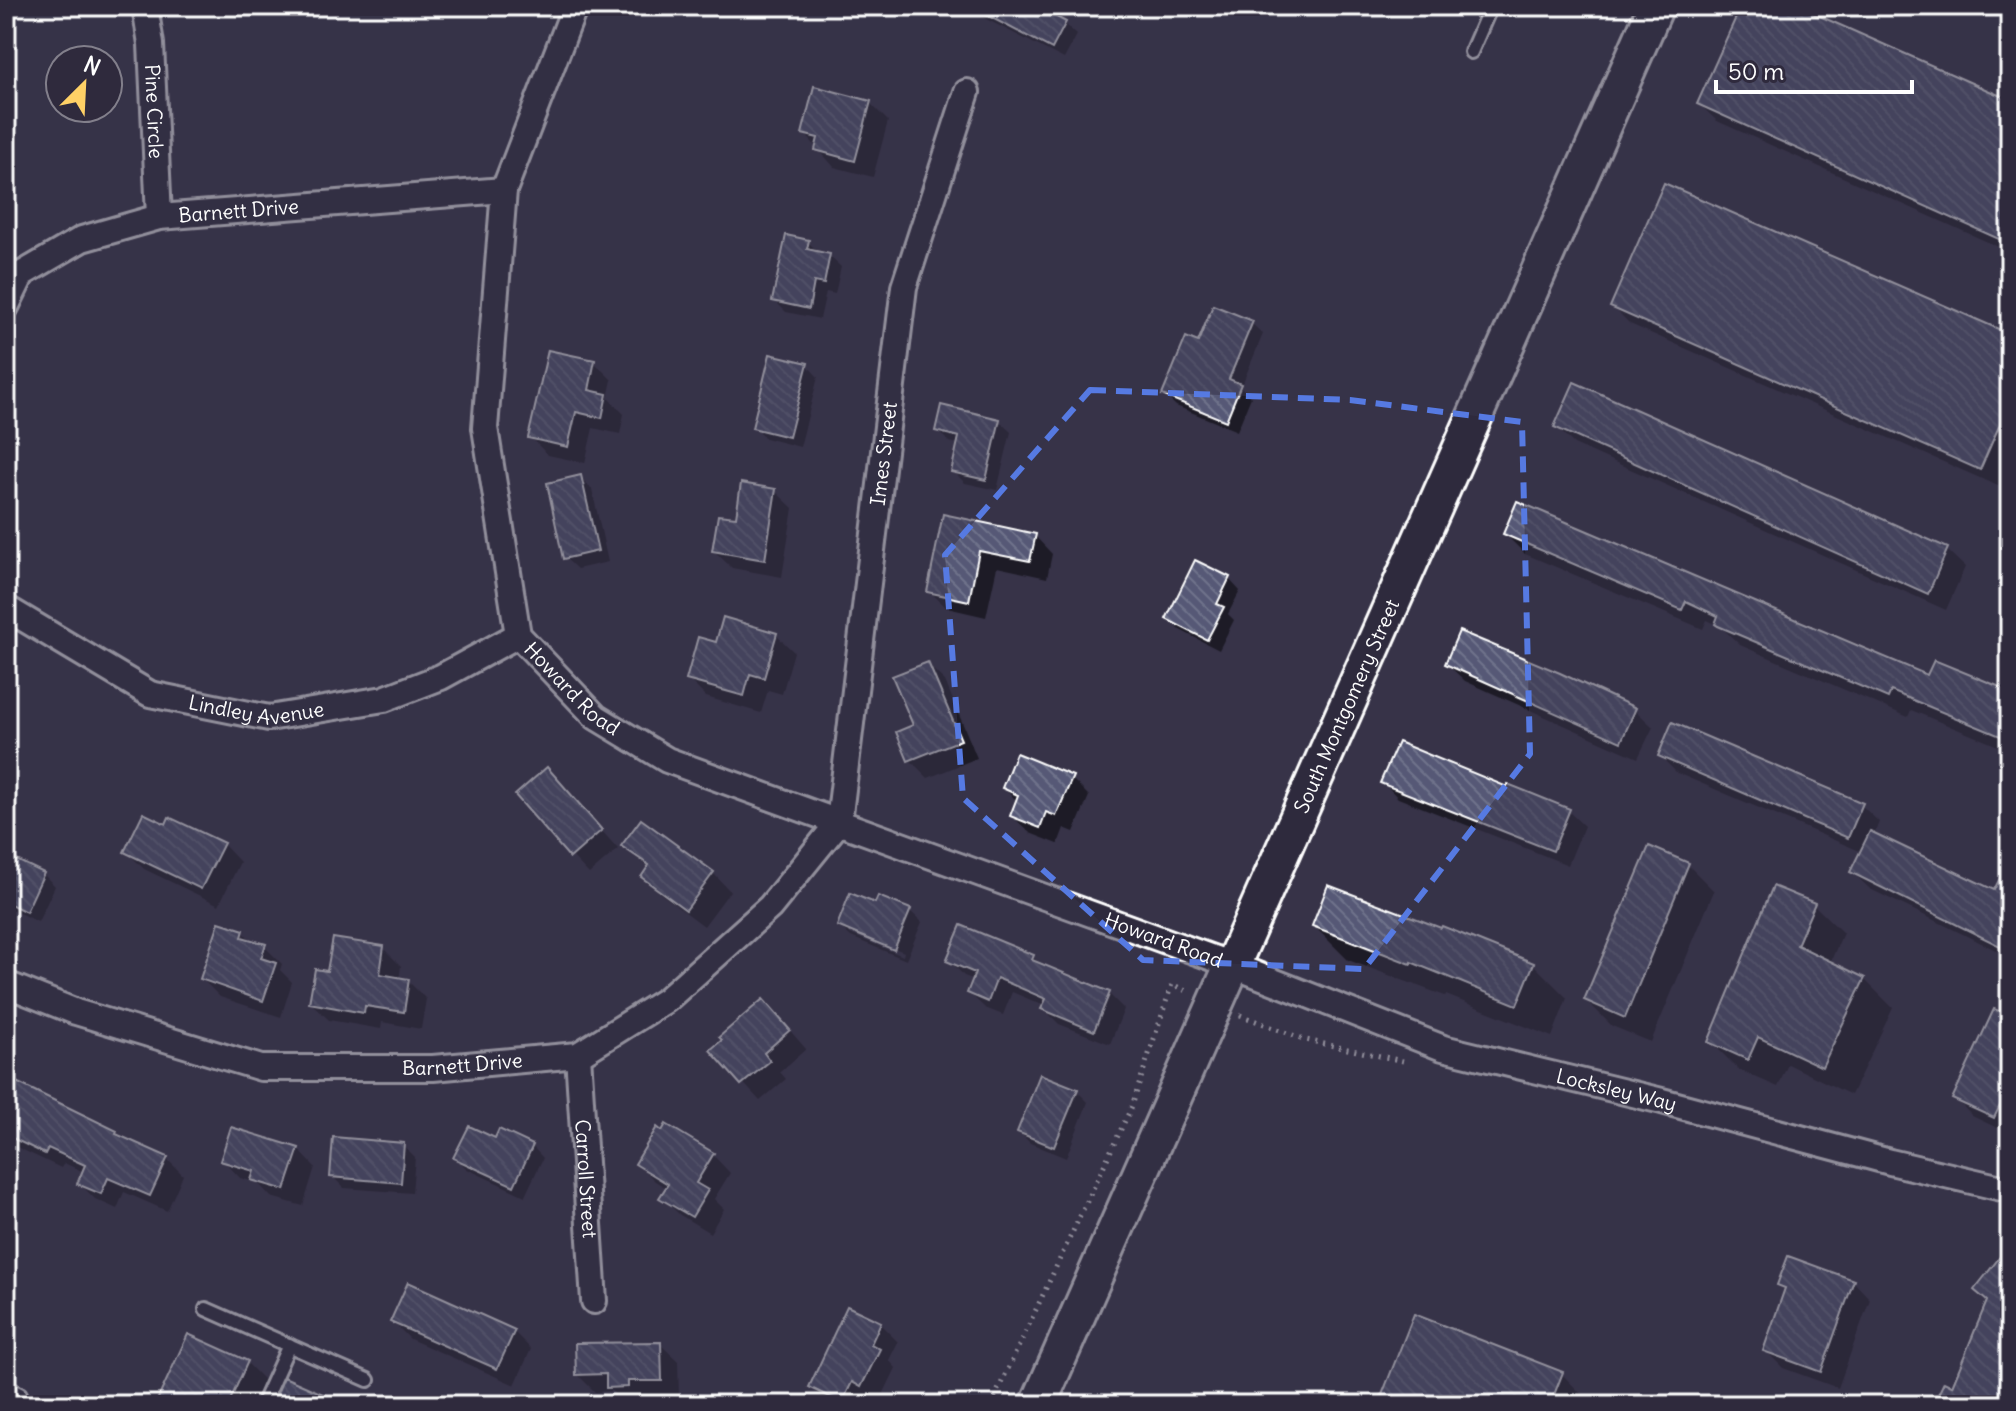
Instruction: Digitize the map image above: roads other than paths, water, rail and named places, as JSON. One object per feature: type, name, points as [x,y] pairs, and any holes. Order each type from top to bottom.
[{"type":"street","name":"Pine Circle","points":[[145,6],[151,44],[159,217]]},
{"type":"street","name":"Howard Road","points":[[575,6],[504,190],[485,428],[518,635],[596,717],[667,760],[1232,965]]},
{"type":"street","name":"South Montgomery Street","points":[[1038,1405],[1656,6]]},
{"type":"street","name":"Imes Street","points":[[839,822],[904,287],[967,92]]},
{"type":"street","name":"Barnett Drive","points":[[6,307],[22,274],[82,239],[159,217],[504,190]]},
{"type":"street","name":"Lindley Avenue","points":[[6,608],[150,694],[269,718],[384,699],[441,677],[518,635]]},
{"type":"street","name":"Barnett Drive","points":[[6,984],[76,1012],[261,1068],[433,1068],[578,1055],[666,1000],[770,907],[839,822]]},
{"type":"street","name":"Locksley Way","points":[[1232,965],[1443,1048],[2010,1190]]},
{"type":"street","name":"Carroll Street","points":[[578,1055],[594,1301]]},
{"type":"lane","points":[[1471,52],[1491,6]]},
{"type":"lane","points":[[206,1309],[368,1380]]},
{"type":"lane","points":[[262,1405],[289,1345]]},
{"type":"lane","points":[[6,1387],[17,1399]]}]
